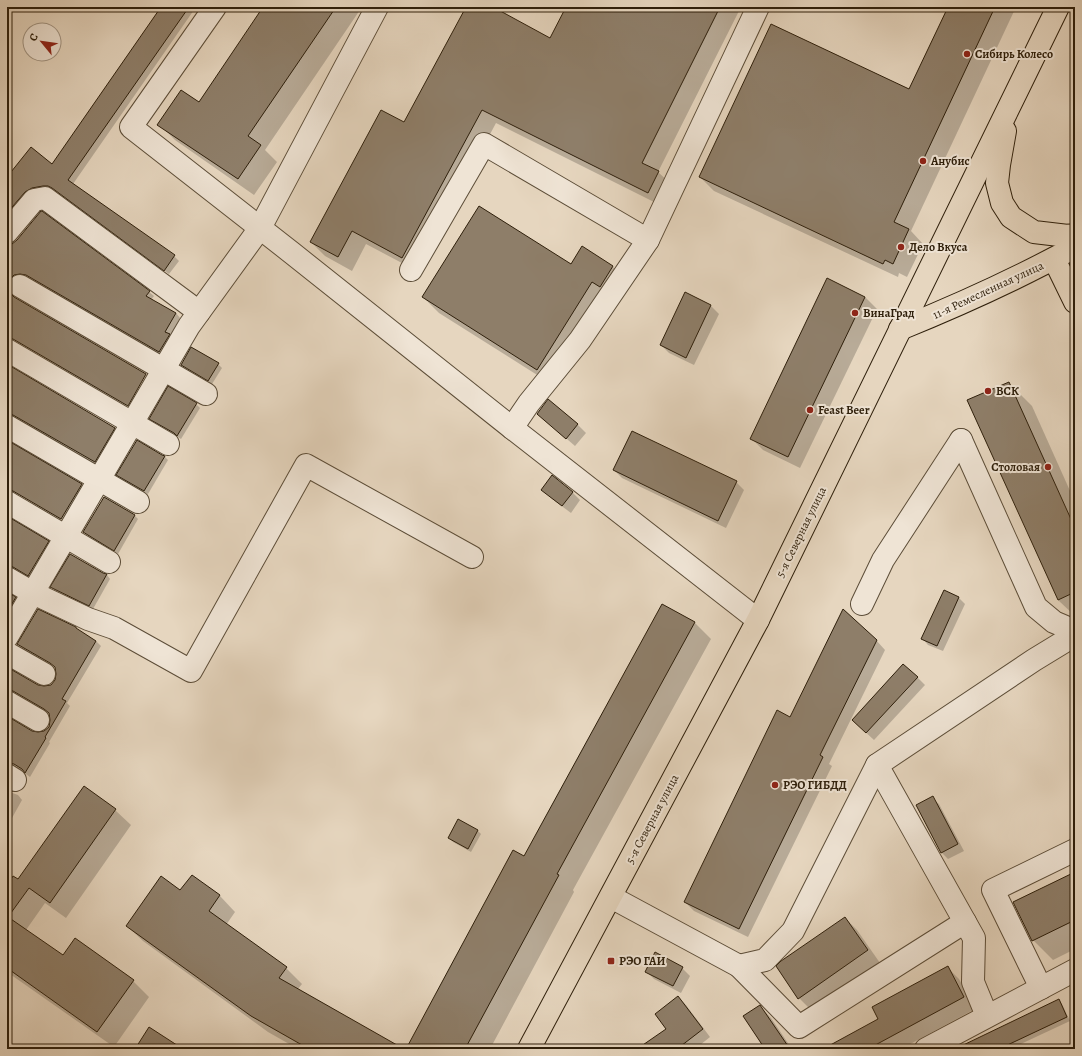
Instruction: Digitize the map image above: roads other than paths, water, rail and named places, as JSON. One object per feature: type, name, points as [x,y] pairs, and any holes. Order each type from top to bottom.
[{"type":"main road","name":"5-я Северная улица","points":[[529,1049],[758,620],[1058,7]]},
{"type":"main road","points":[[1011,102],[997,183],[1002,203],[1011,217],[1034,232],[1068,236],[1075,235]]},
{"type":"main road","name":"11-я Ремесленная улица","points":[[900,329],[952,308],[1075,247]]},
{"type":"main road","points":[[1054,258],[1075,302]]},
{"type":"street","points":[[215,7],[131,127],[758,620]]},
{"type":"street","points":[[7,638],[188,326],[260,228],[377,7]]},
{"type":"street","points":[[512,428],[580,340],[648,240],[758,7]]},
{"type":"street","points":[[411,270],[484,144],[648,240]]},
{"type":"street","points":[[7,232],[34,200],[45,198],[199,312]]},
{"type":"street","points":[[20,286],[206,394]]},
{"type":"street","points":[[7,350],[168,444]]},
{"type":"street","points":[[7,426],[138,502]]},
{"type":"street","points":[[862,604],[883,560],[961,440],[1036,607],[1054,622],[1075,630]]},
{"type":"street","points":[[7,578],[33,593],[88,619],[114,628],[191,672],[306,465],[472,557]]},
{"type":"street","points":[[7,502],[109,562]]},
{"type":"street","points":[[739,966],[765,960],[793,931],[877,765],[1028,664],[1075,635]]},
{"type":"street","points":[[7,653],[44,674]]},
{"type":"street","points":[[7,702],[38,720]]},
{"type":"street","points":[[877,765],[974,938],[973,982],[987,1016]]},
{"type":"street","points":[[1041,988],[993,890],[1075,850]]},
{"type":"street","points":[[611,896],[739,966],[799,1027],[966,922]]},
{"type":"street","points":[[926,1049],[1075,970]]},
{"type":"place","name":"Сибирь Колесо","points":[[967,54]]},
{"type":"place","name":"Анубис","points":[[923,161]]},
{"type":"place","name":"Дело Вкуса","points":[[901,247]]},
{"type":"place","name":"ВинаГрад","points":[[855,313]]},
{"type":"place","name":"ВСК","points":[[988,391]]},
{"type":"place","name":"Feast Beer","points":[[810,410]]},
{"type":"place","name":"Столовая","points":[[1048,467]]},
{"type":"place","name":"РЭО ГИБДД","points":[[775,785]]},
{"type":"place","name":"РЭО ГАИ","points":[[611,961]]}]
